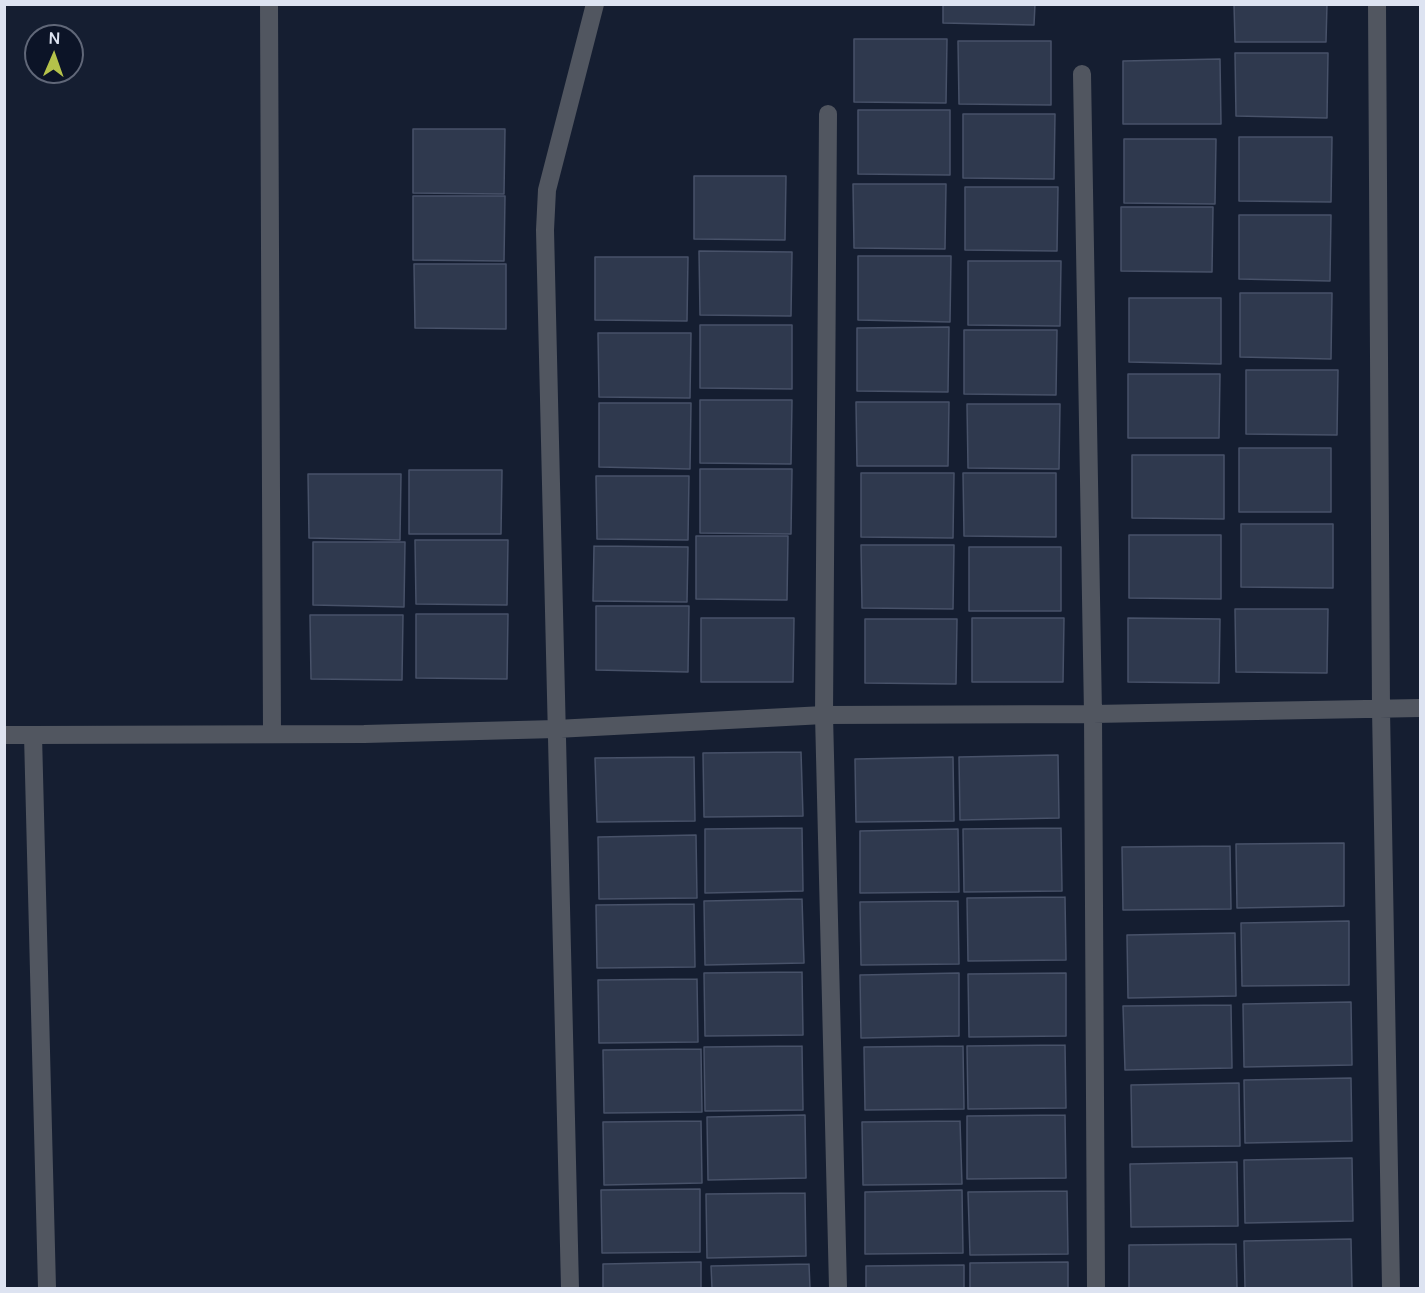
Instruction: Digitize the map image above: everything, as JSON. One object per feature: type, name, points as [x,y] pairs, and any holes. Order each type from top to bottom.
[{"type":"street","points":[[269,4],[272,734]]},
{"type":"street","points":[[570,1288],[545,230],[547,190],[596,4]]},
{"type":"street","points":[[1377,4],[1381,709],[1391,1288]]},
{"type":"street","points":[[1082,74],[1093,714],[1096,1288]]},
{"type":"street","points":[[828,114],[824,715],[838,1288]]},
{"type":"street","points":[[4,735],[364,734],[556,729],[824,715],[1093,714],[1420,708]]},
{"type":"street","points":[[33,735],[47,1288]]},
{"type":"building","points":[[943,4],[1035,4],[1034,25],[943,23]]},
{"type":"building","points":[[1234,4],[1327,4],[1326,42],[1235,42]]},
{"type":"building","points":[[854,39],[947,39],[946,103],[854,102]]},
{"type":"building","points":[[958,41],[1051,41],[1051,105],[959,104]]},
{"type":"building","points":[[1235,53],[1328,53],[1327,118],[1236,116]]},
{"type":"building","points":[[1220,59],[1221,124],[1123,124],[1123,61]]},
{"type":"building","points":[[858,110],[950,110],[950,175],[858,174]]},
{"type":"building","points":[[963,114],[1055,114],[1054,179],[963,178]]},
{"type":"building","points":[[413,129],[505,129],[504,194],[413,193]]},
{"type":"building","points":[[1239,137],[1332,137],[1331,202],[1239,201]]},
{"type":"building","points":[[1124,139],[1216,139],[1215,204],[1124,203]]},
{"type":"building","points":[[694,176],[786,176],[785,240],[694,239]]},
{"type":"building","points":[[853,184],[946,184],[945,249],[854,248]]},
{"type":"building","points":[[965,187],[1058,187],[1057,251],[965,250]]},
{"type":"building","points":[[413,196],[505,196],[504,261],[413,260]]},
{"type":"building","points":[[1121,207],[1213,207],[1212,272],[1121,271]]},
{"type":"building","points":[[1239,215],[1331,215],[1330,281],[1239,279]]},
{"type":"building","points":[[699,251],[792,252],[791,316],[700,315]]},
{"type":"building","points":[[858,256],[951,256],[950,322],[858,320]]},
{"type":"building","points":[[595,257],[688,257],[687,321],[595,320]]},
{"type":"building","points":[[968,261],[1061,261],[1060,326],[968,325]]},
{"type":"building","points":[[414,264],[506,264],[506,329],[415,328]]},
{"type":"building","points":[[1240,293],[1332,293],[1331,359],[1240,357]]},
{"type":"building","points":[[1129,298],[1221,298],[1221,364],[1129,362]]},
{"type":"building","points":[[700,325],[792,325],[792,389],[700,388]]},
{"type":"building","points":[[949,327],[948,392],[857,391],[857,328]]},
{"type":"building","points":[[964,330],[1057,330],[1056,395],[964,394]]},
{"type":"building","points":[[598,333],[691,333],[690,398],[599,397]]},
{"type":"building","points":[[1246,370],[1338,370],[1337,435],[1246,434]]},
{"type":"building","points":[[1128,374],[1220,374],[1219,438],[1128,438]]},
{"type":"building","points":[[700,400],[792,400],[791,464],[700,463]]},
{"type":"building","points":[[856,402],[949,402],[948,466],[857,466]]},
{"type":"building","points":[[599,403],[691,403],[690,469],[599,467]]},
{"type":"building","points":[[967,404],[1060,404],[1059,469],[968,468]]},
{"type":"building","points":[[1239,448],[1331,448],[1331,512],[1239,512]]},
{"type":"building","points":[[1132,455],[1224,455],[1224,519],[1132,518]]},
{"type":"building","points":[[700,469],[792,469],[791,534],[700,533]]},
{"type":"building","points":[[409,470],[502,470],[501,534],[409,534]]},
{"type":"building","points":[[861,473],[954,473],[953,538],[861,537]]},
{"type":"building","points":[[963,473],[1056,473],[1056,537],[964,536]]},
{"type":"building","points":[[308,474],[401,474],[400,540],[309,538]]},
{"type":"building","points":[[596,476],[689,476],[688,540],[597,539]]},
{"type":"building","points":[[1241,524],[1333,524],[1333,588],[1241,587]]},
{"type":"building","points":[[1129,535],[1221,535],[1221,599],[1129,598]]},
{"type":"building","points":[[696,536],[788,536],[787,600],[696,599]]},
{"type":"building","points":[[415,540],[508,540],[507,605],[416,604]]},
{"type":"building","points":[[313,542],[405,542],[404,607],[313,605]]},
{"type":"building","points":[[861,545],[954,545],[953,609],[862,608]]},
{"type":"building","points":[[594,546],[688,547],[687,602],[593,601]]},
{"type":"building","points":[[969,547],[1061,547],[1061,611],[969,611]]},
{"type":"building","points":[[596,606],[689,606],[688,672],[596,670]]},
{"type":"building","points":[[1235,609],[1328,609],[1327,673],[1236,672]]},
{"type":"building","points":[[416,614],[508,614],[507,679],[416,678]]},
{"type":"building","points":[[310,615],[403,615],[402,680],[311,679]]},
{"type":"building","points":[[701,618],[794,618],[793,682],[701,682]]},
{"type":"building","points":[[972,618],[1064,618],[1063,682],[972,682]]},
{"type":"building","points":[[1128,618],[1220,619],[1219,683],[1128,682]]},
{"type":"building","points":[[865,619],[957,619],[956,684],[865,683]]},
{"type":"building","points":[[801,752],[803,816],[704,817],[703,753]]},
{"type":"building","points":[[1058,755],[1059,818],[960,820],[959,757]]},
{"type":"building","points":[[694,757],[695,821],[597,822],[595,758]]},
{"type":"building","points":[[953,757],[954,821],[856,822],[855,759]]},
{"type":"building","points":[[802,828],[803,891],[705,893],[705,829]]},
{"type":"building","points":[[1061,828],[1062,891],[964,892],[963,829]]},
{"type":"building","points":[[958,829],[959,892],[860,893],[860,831]]},
{"type":"building","points":[[696,835],[697,898],[599,899],[598,837]]},
{"type":"building","points":[[1344,843],[1344,906],[1237,908],[1236,844]]},
{"type":"building","points":[[1230,846],[1231,909],[1123,910],[1122,847]]},
{"type":"building","points":[[1065,897],[1066,960],[968,961],[967,898]]},
{"type":"building","points":[[802,899],[804,963],[705,965],[704,901]]},
{"type":"building","points":[[958,901],[959,964],[861,965],[860,902]]},
{"type":"building","points":[[694,904],[695,967],[597,968],[596,905]]},
{"type":"building","points":[[1349,921],[1349,985],[1242,986],[1241,923]]},
{"type":"building","points":[[1235,933],[1236,996],[1128,998],[1127,935]]},
{"type":"building","points":[[802,972],[803,1035],[705,1036],[704,973]]},
{"type":"building","points":[[959,973],[959,1036],[861,1038],[860,975]]},
{"type":"building","points":[[1066,973],[1066,1036],[969,1037],[968,974]]},
{"type":"building","points":[[697,979],[698,1042],[599,1043],[598,980]]},
{"type":"building","points":[[1351,1002],[1352,1065],[1244,1067],[1243,1004]]},
{"type":"building","points":[[1231,1005],[1232,1068],[1125,1070],[1123,1006]]},
{"type":"building","points":[[1065,1045],[1066,1108],[968,1109],[967,1046]]},
{"type":"building","points":[[802,1046],[803,1110],[705,1111],[704,1047]]},
{"type":"building","points":[[963,1046],[964,1109],[865,1110],[864,1047]]},
{"type":"building","points":[[701,1049],[702,1112],[604,1113],[603,1050]]},
{"type":"building","points":[[1351,1078],[1352,1141],[1245,1143],[1244,1080]]},
{"type":"building","points":[[1239,1083],[1240,1146],[1132,1147],[1131,1085]]},
{"type":"building","points":[[805,1115],[806,1178],[708,1180],[707,1117]]},
{"type":"building","points":[[1065,1115],[1066,1178],[967,1179],[967,1116]]},
{"type":"building","points":[[701,1121],[702,1183],[604,1185],[603,1122]]},
{"type":"building","points":[[960,1121],[962,1184],[863,1185],[862,1122]]},
{"type":"building","points":[[1352,1158],[1353,1221],[1245,1223],[1244,1160]]},
{"type":"building","points":[[1237,1162],[1238,1226],[1131,1227],[1130,1164]]},
{"type":"building","points":[[700,1189],[700,1252],[602,1253],[601,1190]]},
{"type":"building","points":[[962,1190],[963,1253],[865,1254],[865,1192]]},
{"type":"building","points":[[1067,1191],[1068,1254],[970,1255],[968,1192]]},
{"type":"building","points":[[805,1193],[806,1256],[707,1258],[706,1194]]},
{"type":"building","points":[[1351,1239],[1352,1288],[1245,1288],[1244,1241]]},
{"type":"building","points":[[1236,1244],[1237,1288],[1129,1288],[1129,1245]]},
{"type":"building","points":[[701,1262],[701,1288],[603,1288],[603,1264]]},
{"type":"building","points":[[1068,1262],[1068,1288],[970,1288],[970,1263]]},
{"type":"building","points":[[809,1264],[810,1288],[712,1288],[711,1266]]},
{"type":"building","points":[[964,1265],[964,1288],[866,1288],[866,1266]]}]
